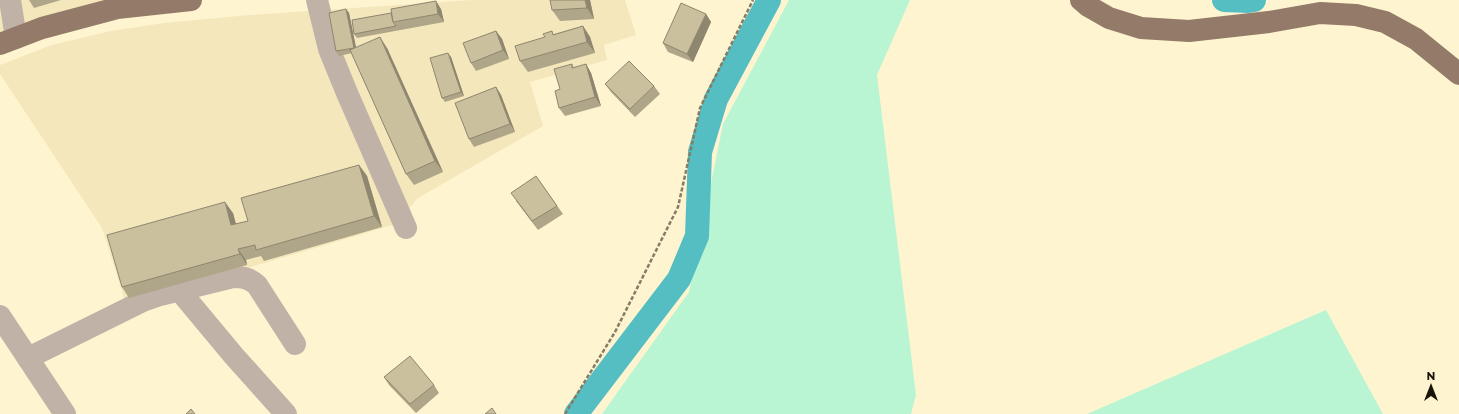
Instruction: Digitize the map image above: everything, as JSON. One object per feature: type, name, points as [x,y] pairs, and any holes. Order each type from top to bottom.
[{"type":"main road","points":[[8,41],[42,28],[116,8],[191,0]]},
{"type":"main road","points":[[1082,0],[1088,6],[1109,18],[1141,28],[1189,31],[1269,22],[1320,13],[1356,15],[1385,22],[1416,40],[1459,74]]},
{"type":"street","points":[[8,41],[10,0]]},
{"type":"street","points":[[317,0],[332,56],[406,228]]},
{"type":"street","points":[[28,358],[129,307],[160,295],[233,277],[243,277],[251,280],[257,285],[295,344]]},
{"type":"street","points":[[179,290],[234,356],[286,414]]},
{"type":"street","points":[[0,316],[65,414]]},
{"type":"path","points":[[565,414],[615,332],[678,207],[700,108],[753,0]]},
{"type":"shaded area","points":[[0,0],[111,0],[39,18],[0,33]]},
{"type":"shaded area","points":[[472,0],[625,0],[636,35],[604,45],[607,60],[530,82],[543,126],[418,198],[396,224],[126,304],[102,228],[0,74],[0,65],[52,45],[111,31],[164,23],[249,15]]},
{"type":"green space","points":[[789,0],[910,0],[877,75],[916,395],[911,414],[602,414],[689,292],[723,124]]},
{"type":"green space","points":[[1326,310],[1383,414],[1087,414]]},
{"type":"building","points":[[550,0],[585,0],[587,8],[552,10]]},
{"type":"building","points":[[436,1],[438,14],[393,22],[391,9]]},
{"type":"building","points":[[681,3],[706,14],[687,54],[663,43]]},
{"type":"building","points":[[346,9],[354,48],[336,51],[329,13]]},
{"type":"building","points":[[391,13],[393,22],[396,26],[354,34],[352,20]]},
{"type":"building","points":[[583,26],[587,42],[520,61],[515,46],[545,37],[543,34],[552,31],[553,35]]},
{"type":"building","points":[[496,31],[503,50],[471,63],[463,43]]},
{"type":"building","points":[[380,37],[435,161],[406,174],[350,50]]},
{"type":"building","points":[[448,53],[461,92],[442,98],[430,58]]},
{"type":"building","points":[[629,61],[654,86],[630,109],[605,84]]},
{"type":"building","points":[[572,64],[572,68],[586,64],[595,97],[559,108],[555,91],[560,89],[554,69]]},
{"type":"building","points":[[496,87],[510,124],[469,139],[455,103]]},
{"type":"building","points":[[359,165],[374,216],[256,250],[255,245],[238,249],[240,254],[122,287],[107,235],[225,202],[231,225],[248,221],[241,198]]},
{"type":"building","points":[[536,176],[557,206],[532,221],[511,193]]},
{"type":"building","points":[[410,356],[434,385],[410,404],[384,377]]},
{"type":"building","points":[[492,408],[496,414],[485,414]]},
{"type":"building","points":[[191,409],[195,414],[186,414]]},
{"type":"waterway","points":[[576,414],[679,279],[697,236],[700,152],[716,99],[769,0]]},
{"type":"waterway","points":[[1224,0],[1254,0]]}]
